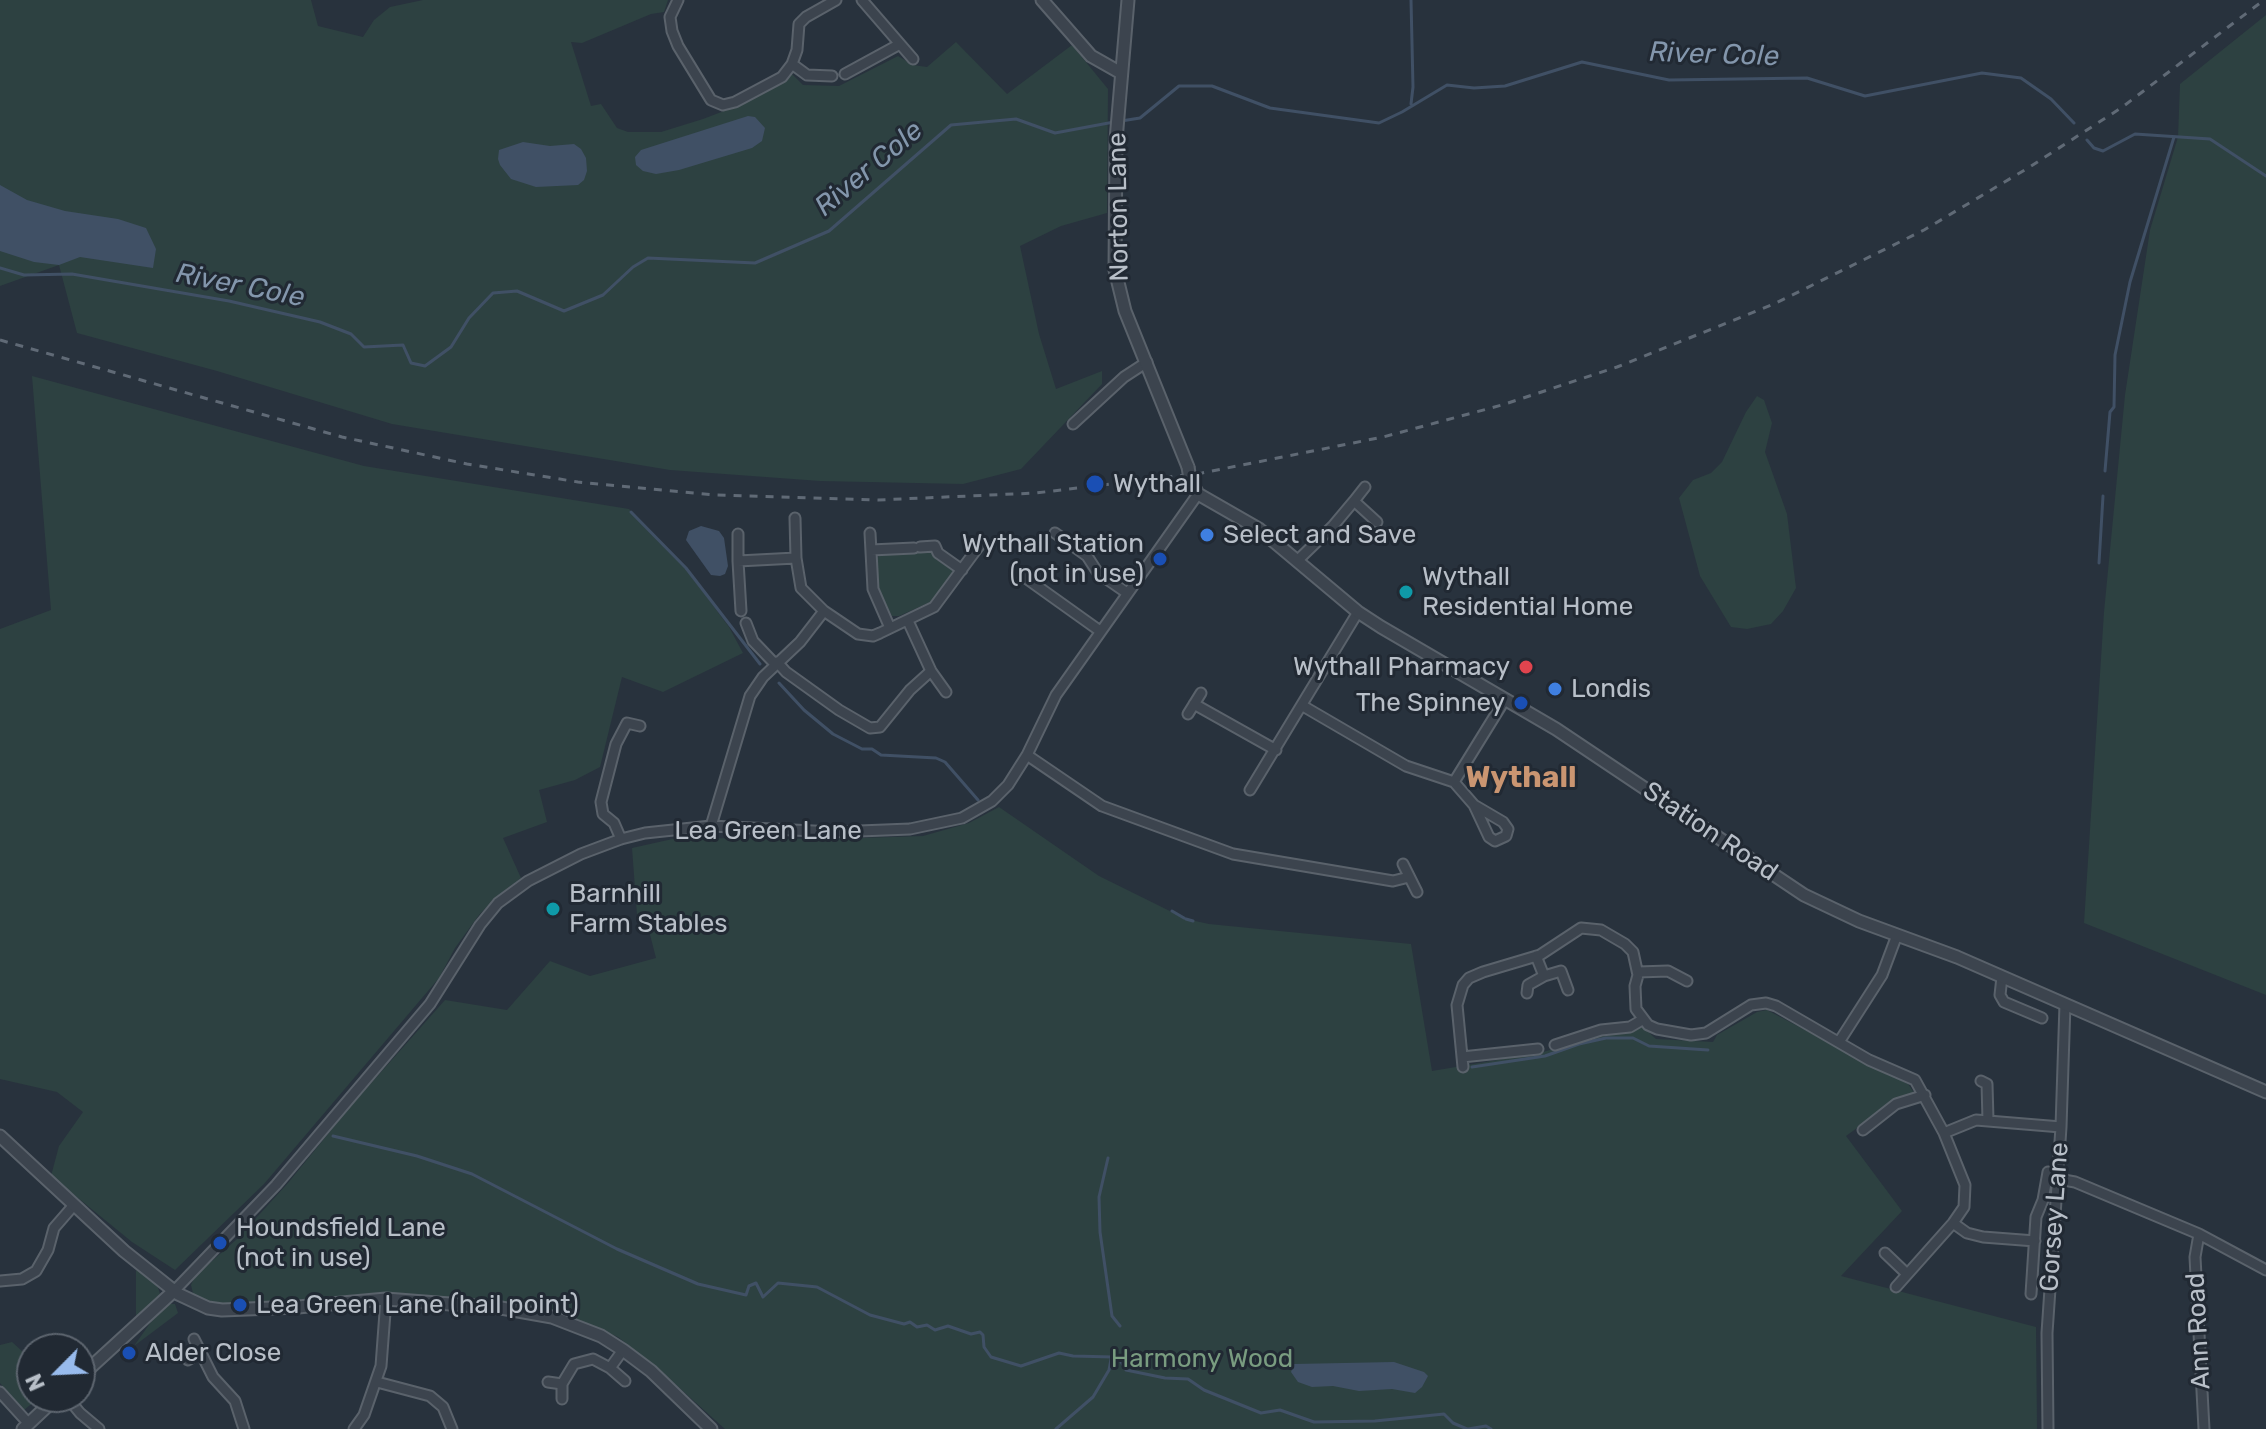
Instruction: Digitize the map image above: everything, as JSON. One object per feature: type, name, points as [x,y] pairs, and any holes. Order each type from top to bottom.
[{"type":"street","points":[[678,0],[670,17],[678,46],[711,100],[723,105],[735,102],[782,77],[792,64],[797,50],[799,24],[836,0]]},
{"type":"street","points":[[862,0],[913,59]]},
{"type":"street","points":[[1042,0],[1091,56],[1121,73]]},
{"type":"street","name":"Norton Lane","points":[[1128,0],[1117,132],[1115,270],[1121,300],[1198,494]]},
{"type":"street","points":[[845,74],[900,44]]},
{"type":"street","points":[[792,64],[807,75],[832,76]]},
{"type":"street","points":[[1073,424],[1126,375],[1147,362]]},
{"type":"street","points":[[1298,560],[1333,526],[1365,487]]},
{"type":"street","name":"Station Road","points":[[1198,494],[1259,529],[1358,612],[1556,729],[1804,895],[2266,1092]]},
{"type":"street","name":"Lea Green Lane","points":[[175,1290],[276,1185],[430,1004],[480,925],[498,903],[528,881],[561,863],[621,839],[645,833],[711,826],[859,831],[910,829],[950,822],[973,813],[996,798],[1027,755],[1056,695],[1198,494]]},
{"type":"street","points":[[1354,501],[1377,522]]},
{"type":"street","points":[[795,518],[796,558],[801,588],[824,611],[858,634],[873,636],[934,607],[982,542]]},
{"type":"street","points":[[870,533],[873,589],[890,628]]},
{"type":"street","points":[[1055,533],[1087,556],[1098,573],[1127,593]]},
{"type":"street","points":[[738,534],[741,611]]},
{"type":"street","points":[[871,550],[935,546],[938,553],[962,570]]},
{"type":"street","points":[[738,561],[796,558]]},
{"type":"street","points":[[1016,571],[1100,631]]},
{"type":"street","points":[[711,826],[747,704],[763,677],[800,642],[824,611]]},
{"type":"street","points":[[1250,790],[1358,612]]},
{"type":"street","points":[[908,621],[931,671],[946,692]]},
{"type":"street","points":[[746,623],[753,641],[786,672],[870,728],[884,725],[910,690],[931,671]]},
{"type":"street","points":[[1188,714],[1201,693]]},
{"type":"street","points":[[1454,782],[1504,701]]},
{"type":"street","points":[[1194,704],[1276,750]]},
{"type":"street","points":[[1303,706],[1406,766],[1454,782],[1474,805]]},
{"type":"street","points":[[621,839],[614,823],[603,814],[601,802],[616,744],[627,723],[640,726]]},
{"type":"street","points":[[1027,755],[1102,806],[1233,854],[1393,881],[1409,877]]},
{"type":"street","points":[[1403,864],[1417,892]]},
{"type":"street","points":[[1538,1049],[1463,1062],[1457,1005],[1463,985],[1469,978],[1483,972],[1536,956],[1574,930],[1588,927],[1601,930],[1633,952],[1638,972],[1634,999],[1642,1020],[1657,1029],[1691,1035],[1706,1033],[1751,1005],[1766,1003],[1869,1060],[1915,1080],[1944,1133],[1965,1185],[1966,1195],[1964,1207],[1953,1223],[1896,1287]]},
{"type":"street","points":[[1839,1042],[1882,975],[1897,935]]},
{"type":"street","points":[[1536,956],[1544,976]]},
{"type":"street","points":[[1527,993],[1528,985],[1561,971],[1568,990]]},
{"type":"street","points":[[1638,972],[1668,971],[1687,981]]},
{"type":"street","points":[[2002,977],[2000,995],[2004,1002],[2042,1018]]},
{"type":"street","name":"Gorsey Lane","points":[[2048,1429],[2047,1333],[2061,1127],[2065,1004]]},
{"type":"street","points":[[1555,1045],[1601,1030],[1630,1027],[1642,1020]]},
{"type":"street","points":[[1981,1081],[1987,1084],[1988,1120]]},
{"type":"street","points":[[1863,1130],[1896,1104],[1925,1095]]},
{"type":"street","points":[[1944,1133],[1968,1123],[1988,1120],[2061,1127]]},
{"type":"street","points":[[0,1136],[126,1252],[175,1290],[208,1308],[298,1307],[386,1299],[501,1308],[552,1317],[601,1336],[623,1350],[651,1371],[711,1429]]},
{"type":"street","points":[[2031,1294],[2036,1217],[2048,1172]]},
{"type":"street","points":[[2058,1179],[2075,1182],[2199,1234],[2266,1270]]},
{"type":"street","points":[[0,1281],[22,1279],[36,1271],[48,1250],[54,1228],[74,1205]]},
{"type":"street","points":[[1953,1223],[1967,1233],[1983,1237],[2035,1241]]},
{"type":"street","name":"Ann Road","points":[[2199,1234],[2195,1257],[2204,1429]]},
{"type":"street","points":[[1885,1253],[1907,1274]]},
{"type":"street","points":[[96,1362],[175,1290]]},
{"type":"street","points":[[354,1429],[364,1415],[377,1382],[385,1342],[386,1299]]},
{"type":"street","points":[[194,1339],[213,1377],[235,1401],[244,1429]]},
{"type":"street","points":[[610,1368],[623,1350]]},
{"type":"street","points":[[188,1360],[200,1353]]},
{"type":"street","points":[[562,1399],[562,1384],[578,1361],[593,1359],[625,1381]]},
{"type":"street","points":[[377,1382],[430,1396],[443,1407],[452,1429]]},
{"type":"street","points":[[548,1382],[562,1384]]},
{"type":"street","points":[[0,1392],[26,1426]]},
{"type":"street","points":[[83,1413],[99,1429]]},
{"type":"green space","points":[[0,0],[311,0],[318,26],[363,37],[374,20],[390,7],[423,0],[668,0],[664,12],[651,14],[582,43],[571,42],[591,106],[601,104],[617,128],[628,132],[661,132],[703,119],[737,106],[791,73],[803,85],[839,86],[898,56],[913,65],[927,67],[956,42],[1007,94],[1072,45],[1108,89],[1107,213],[1061,226],[1020,246],[1039,334],[1056,389],[1102,371],[1102,384],[1021,469],[963,484],[820,481],[670,470],[392,424],[77,333],[59,265],[0,286]]},
{"type":"green space","points":[[2266,15],[2266,995],[2084,923],[2104,612],[2125,395],[2150,230],[2178,137],[2180,84]]},
{"type":"green space","points":[[32,376],[364,466],[629,509],[686,569],[729,627],[743,653],[663,692],[622,677],[600,767],[575,780],[539,790],[547,822],[503,838],[521,878],[479,915],[455,948],[439,978],[264,1184],[175,1270],[132,1242],[51,1176],[59,1146],[83,1112],[57,1092],[0,1079],[0,629],[51,610]]},
{"type":"green space","points":[[1757,396],[1764,400],[1772,423],[1765,452],[1787,514],[1796,588],[1783,611],[1771,624],[1747,629],[1731,627],[1700,576],[1679,498],[1693,480],[1711,473],[1722,462]]},
{"type":"green space","points":[[933,552],[937,560],[952,570],[953,576],[935,600],[899,616],[892,616],[878,589],[876,558],[882,554]]},
{"type":"green space","name":"Harmony Wood","points":[[999,807],[1099,876],[1186,919],[1209,924],[1411,944],[1432,1071],[1539,1053],[1641,1025],[1656,1039],[1713,1042],[1717,1035],[1757,1012],[1767,1010],[1908,1084],[1915,1094],[1897,1099],[1846,1136],[1902,1211],[1841,1276],[2036,1327],[2037,1429],[725,1429],[618,1337],[561,1312],[503,1302],[383,1293],[220,1307],[198,1300],[193,1293],[191,1285],[195,1276],[237,1239],[288,1183],[350,1107],[445,1000],[507,1010],[550,961],[590,976],[656,958],[647,923],[639,922],[637,915],[632,848],[677,838],[923,836],[969,823]]},
{"type":"green space","points":[[138,1269],[157,1284],[160,1294],[136,1319],[136,1271]]},
{"type":"green space","points":[[170,1304],[175,1304],[178,1313],[134,1346],[153,1319]]},
{"type":"green space","points":[[12,1342],[16,1346],[16,1401],[0,1383],[0,1345]]},
{"type":"water","points":[[748,116],[755,117],[765,128],[762,141],[752,148],[656,174],[643,171],[636,165],[635,157],[641,150]]},
{"type":"water","points":[[523,142],[550,146],[574,144],[586,158],[584,180],[578,185],[536,187],[511,179],[500,165],[499,150]]},
{"type":"water","points":[[0,185],[27,200],[146,228],[156,249],[153,268],[80,257],[59,265],[34,262],[0,251]]},
{"type":"water","points":[[701,526],[719,531],[724,538],[728,566],[725,574],[711,575],[686,540],[689,531]]},
{"type":"water","points":[[1394,1362],[1424,1372],[1428,1376],[1422,1387],[1415,1393],[1392,1389],[1359,1391],[1333,1386],[1312,1387],[1298,1382],[1291,1372],[1294,1364]]},
{"type":"waterway","points":[[1411,0],[1411,104]]},
{"type":"waterway","name":"River Cole","points":[[1121,121],[1140,118],[1179,86],[1212,86],[1270,108],[1379,123],[1447,85],[1474,88],[1505,86],[1582,62],[1669,80],[1807,78],[1865,96],[1982,73],[2021,78],[2051,99],[2074,123]]},
{"type":"waterway","name":"River Cole","points":[[0,268],[24,275],[72,274],[229,301],[320,322],[351,334],[364,347],[403,345],[411,363],[425,366],[451,347],[469,318],[493,293],[517,291],[564,311],[603,295],[633,267],[648,258],[755,263],[829,231],[951,125],[1016,119],[1055,133],[1114,122]]},
{"type":"waterway","name":"River Cole","points":[[2087,140],[2094,148],[2103,151],[2135,134],[2210,139],[2266,176]]},
{"type":"waterway","points":[[2105,471],[2110,412],[2114,407],[2115,355],[2130,282],[2174,137]]},
{"type":"waterway","points":[[2099,563],[2103,496]]},
{"type":"waterway","points":[[631,512],[686,568],[760,664]]},
{"type":"waterway","points":[[779,683],[804,710],[833,734],[881,755],[936,758],[945,762],[978,800]]},
{"type":"waterway","points":[[1172,911],[1184,918]]},
{"type":"waterway","points":[[1186,919],[1193,921]]},
{"type":"waterway","points":[[1472,1067],[1545,1056],[1606,1038],[1633,1038],[1649,1046],[1708,1050]]},
{"type":"waterway","points":[[333,1136],[417,1156],[472,1174],[617,1249],[698,1284],[746,1295],[749,1286],[756,1283],[763,1297],[778,1283],[817,1287],[870,1315],[904,1324],[910,1322],[917,1327],[927,1325],[935,1330],[948,1326],[971,1334],[980,1332],[991,1357],[1021,1366],[1059,1353],[1113,1357]]},
{"type":"waterway","points":[[1108,1158],[1099,1197],[1100,1232],[1112,1316],[1120,1326]]},
{"type":"waterway","points":[[1116,1357],[1126,1370],[1188,1379],[1204,1390],[1261,1413],[1280,1410],[1314,1422],[1375,1421],[1444,1414],[1453,1423],[1467,1429]]},
{"type":"waterway","points":[[1056,1429],[1093,1397],[1109,1370],[1111,1359]]},
{"type":"waterway","points":[[1468,1429],[1486,1426],[1491,1429]]},
{"type":"railway","points":[[0,340],[342,437],[467,464],[578,482],[716,495],[878,500],[1036,493],[1202,473],[1383,437],[1502,405],[1617,367],[1774,304],[1924,230],[2028,168],[2121,108],[2264,0]]},
{"type":"place","name":"Wythall","points":[[1095,484]]},
{"type":"place","name":"Select and Save","points":[[1207,535]]},
{"type":"place","name":"Wythall Station (not in use)","points":[[1160,559]]},
{"type":"place","name":"Wythall Residential Home","points":[[1406,592]]},
{"type":"place","name":"Wythall Pharmacy","points":[[1526,667]]},
{"type":"place","name":"Londis","points":[[1555,689]]},
{"type":"place","name":"The Spinney","points":[[1521,703]]},
{"type":"place","name":"Barnhill Farm Stables","points":[[553,909]]},
{"type":"place","name":"Houndsfield Lane (not in use)","points":[[220,1243]]},
{"type":"place","name":"Lea Green Lane (hail point)","points":[[240,1305]]},
{"type":"place","name":"Alder Close","points":[[129,1353]]},
{"type":"district","name":"Wythall","points":[[1521,778]]}]
